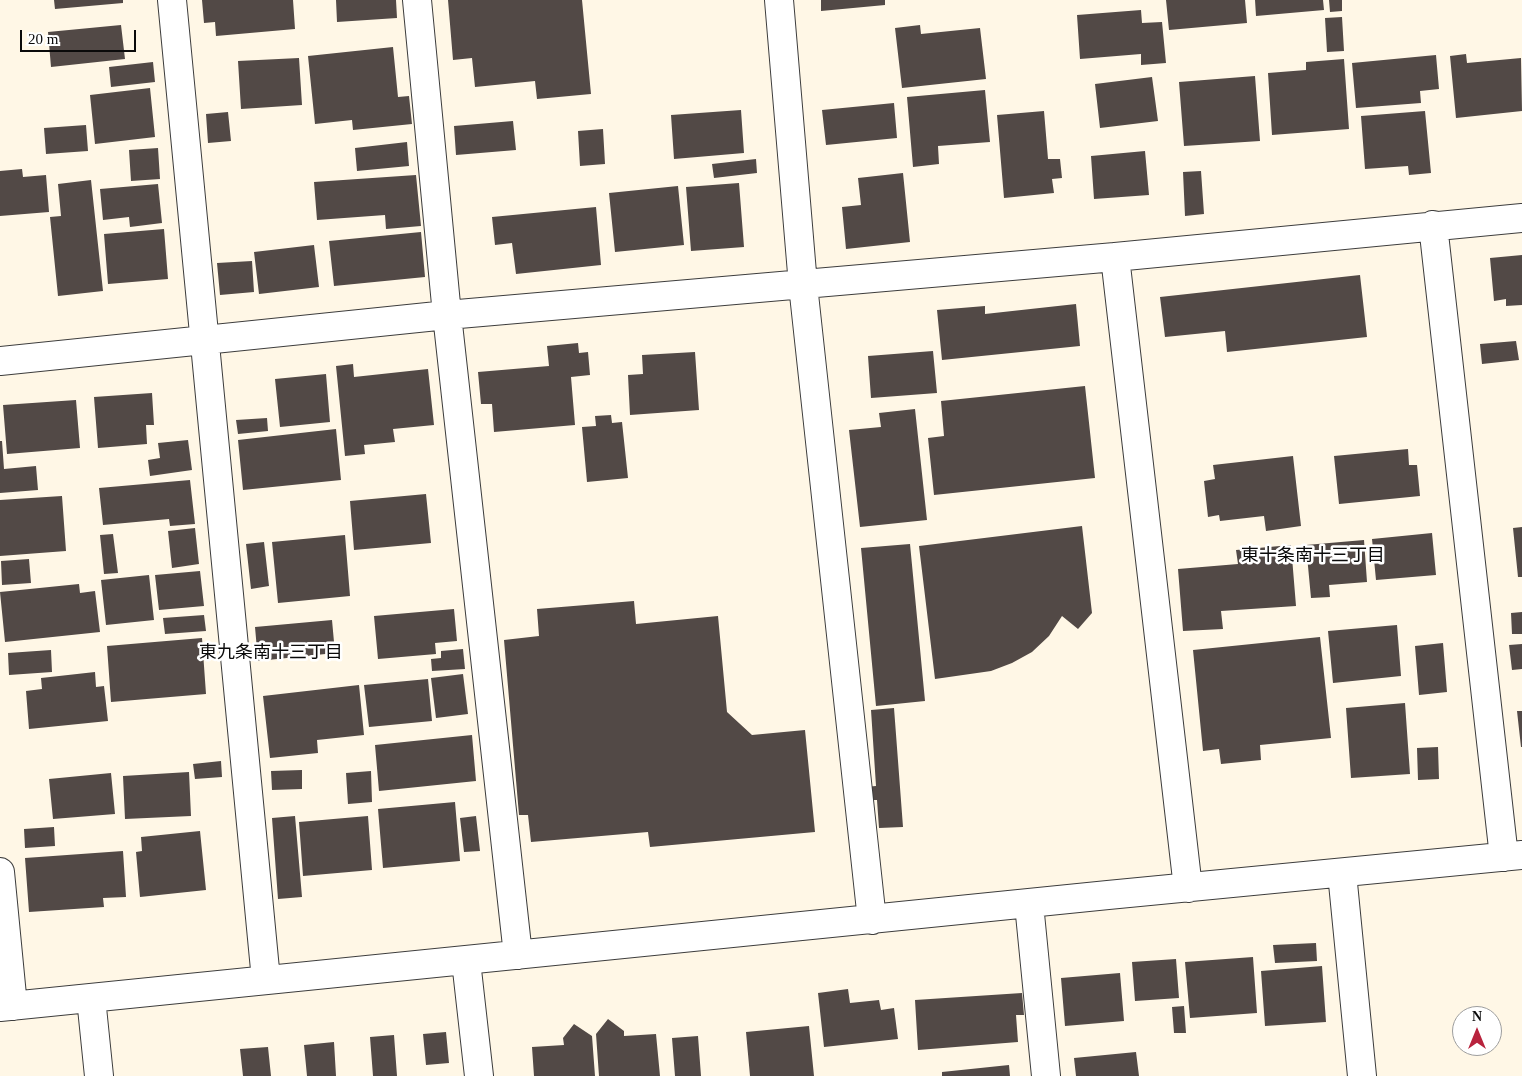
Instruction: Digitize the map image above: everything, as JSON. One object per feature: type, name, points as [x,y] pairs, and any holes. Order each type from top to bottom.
[{"type":"street","points":[[172,0],[266,980]]},
{"type":"street","points":[[417,0],[447,316],[518,955]]},
{"type":"street","points":[[779,0],[802,285],[872,920]]},
{"type":"street","points":[[0,361],[447,316],[1116,257],[1433,225],[1522,218]]},
{"type":"street","points":[[0,872],[6,1007],[1108,895],[1513,856],[1433,225]]},
{"type":"street","points":[[1116,257],[1188,888]]},
{"type":"street","points":[[1342,873],[1362,1076]]},
{"type":"street","points":[[1029,904],[1046,1076]]},
{"type":"street","points":[[466,960],[478,1076]]},
{"type":"street","points":[[91,998],[99,1076]]},
{"type":"building","points":[[54,0],[123,0],[123,3],[55,9]]},
{"type":"building","points":[[202,0],[293,0],[295,29],[216,36],[215,22],[204,23]]},
{"type":"building","points":[[336,0],[396,0],[397,18],[337,22]]},
{"type":"building","points":[[448,0],[582,0],[591,94],[537,99],[535,81],[475,87],[472,58],[453,60]]},
{"type":"building","points":[[821,0],[885,0],[885,5],[821,11]]},
{"type":"building","points":[[1166,0],[1245,0],[1247,23],[1169,30]]},
{"type":"building","points":[[1255,0],[1323,0],[1324,10],[1256,16]]},
{"type":"building","points":[[1329,0],[1342,0],[1342,11],[1330,12]]},
{"type":"building","points":[[1141,10],[1142,23],[1162,22],[1166,63],[1141,65],[1141,54],[1080,59],[1077,15]]},
{"type":"building","points":[[1342,17],[1344,51],[1327,52],[1325,18]]},
{"type":"building","points":[[121,25],[125,59],[51,67],[48,32]]},
{"type":"building","points":[[920,25],[921,34],[980,28],[986,79],[902,88],[895,28]]},
{"type":"building","points":[[393,47],[398,97],[409,96],[412,124],[353,130],[352,120],[315,124],[308,56]]},
{"type":"building","points":[[1466,54],[1467,63],[1521,58],[1522,111],[1456,118],[1450,56]]},
{"type":"building","points":[[1436,55],[1439,89],[1420,91],[1421,103],[1356,108],[1352,63]]},
{"type":"building","points":[[299,58],[302,105],[241,109],[238,61]]},
{"type":"building","points":[[1344,59],[1349,129],[1272,135],[1268,73],[1306,70],[1306,62]]},
{"type":"building","points":[[153,62],[155,82],[111,87],[109,67]]},
{"type":"building","points":[[1255,76],[1260,141],[1184,146],[1179,82]]},
{"type":"building","points":[[1152,77],[1158,121],[1100,128],[1095,84]]},
{"type":"building","points":[[150,88],[155,137],[95,144],[90,95]]},
{"type":"building","points":[[985,90],[990,142],[938,146],[939,164],[913,167],[907,97]]},
{"type":"building","points":[[894,103],[897,138],[826,145],[822,110]]},
{"type":"building","points":[[741,110],[744,153],[674,159],[671,115]]},
{"type":"building","points":[[1044,111],[1048,159],[1060,159],[1062,178],[1052,179],[1054,193],[1004,198],[997,115]]},
{"type":"building","points":[[1425,111],[1431,173],[1409,175],[1408,166],[1365,169],[1361,116]]},
{"type":"building","points":[[228,112],[231,141],[208,143],[206,114]]},
{"type":"building","points":[[513,121],[516,150],[456,155],[454,126]]},
{"type":"building","points":[[86,125],[88,151],[46,154],[44,128]]},
{"type":"building","points":[[603,129],[605,164],[580,166],[578,131]]},
{"type":"building","points":[[407,142],[409,166],[357,171],[355,148]]},
{"type":"building","points":[[158,148],[160,179],[131,181],[129,150]]},
{"type":"building","points":[[1145,151],[1149,195],[1094,199],[1091,156]]},
{"type":"building","points":[[756,159],[757,173],[714,178],[712,164]]},
{"type":"building","points":[[22,169],[23,177],[46,175],[49,212],[0,216],[0,171]]},
{"type":"building","points":[[1201,171],[1204,214],[1185,216],[1183,172]]},
{"type":"building","points":[[903,173],[910,242],[846,249],[842,207],[861,205],[858,178]]},
{"type":"building","points":[[416,175],[421,226],[386,229],[385,215],[317,220],[314,182]]},
{"type":"building","points":[[91,180],[103,291],[58,296],[50,217],[61,216],[58,184]]},
{"type":"building","points":[[739,183],[744,247],[691,251],[686,187]]},
{"type":"building","points":[[158,184],[162,223],[130,227],[129,217],[103,220],[100,189]]},
{"type":"building","points":[[678,186],[684,245],[615,252],[609,193]]},
{"type":"building","points":[[596,207],[601,265],[516,274],[512,243],[495,245],[492,217]]},
{"type":"building","points":[[164,229],[168,279],[108,284],[104,234]]},
{"type":"building","points":[[421,232],[425,277],[334,286],[329,241]]},
{"type":"building","points":[[314,245],[319,287],[259,294],[254,252]]},
{"type":"building","points":[[1522,255],[1522,305],[1506,306],[1506,299],[1494,301],[1490,258]]},
{"type":"building","points":[[252,261],[254,292],[220,295],[217,263]]},
{"type":"building","points":[[1360,275],[1367,337],[1227,352],[1225,331],[1165,337],[1160,297]]},
{"type":"building","points":[[1076,304],[1080,346],[942,360],[937,310],[985,306],[985,314]]},
{"type":"building","points":[[1516,341],[1519,360],[1482,364],[1480,344]]},
{"type":"building","points":[[578,343],[579,353],[588,352],[590,375],[571,377],[575,425],[494,432],[492,404],[481,404],[478,372],[549,366],[547,346]]},
{"type":"building","points":[[933,351],[937,393],[871,398],[868,356]]},
{"type":"building","points":[[695,352],[699,410],[630,415],[628,375],[643,374],[642,355]]},
{"type":"building","points":[[353,364],[354,377],[428,369],[434,425],[393,429],[395,442],[364,445],[365,454],[345,456],[336,366]]},
{"type":"building","points":[[326,374],[330,422],[280,427],[275,379]]},
{"type":"building","points":[[1085,386],[1095,478],[934,495],[928,438],[944,436],[941,401]]},
{"type":"building","points":[[152,393],[154,425],[146,425],[147,444],[98,448],[94,397]]},
{"type":"building","points":[[76,400],[80,448],[7,454],[3,405]]},
{"type":"building","points":[[915,409],[927,520],[860,527],[849,430],[881,427],[879,413]]},
{"type":"building","points":[[611,415],[612,423],[622,422],[628,478],[587,482],[582,427],[596,426],[595,416]]},
{"type":"building","points":[[267,418],[268,431],[238,434],[236,420]]},
{"type":"building","points":[[336,429],[341,480],[243,490],[238,440]]},
{"type":"building","points":[[188,440],[192,470],[150,476],[148,460],[160,458],[158,443]]},
{"type":"building","points":[[0,441],[2,441],[4,469],[36,466],[38,490],[0,493]]},
{"type":"building","points":[[1408,449],[1409,465],[1417,465],[1420,496],[1339,504],[1334,456]]},
{"type":"building","points":[[1293,456],[1301,526],[1266,531],[1264,516],[1220,521],[1219,515],[1208,517],[1204,481],[1215,479],[1213,465]]},
{"type":"building","points":[[190,480],[195,524],[170,526],[169,519],[103,525],[99,488]]},
{"type":"building","points":[[426,494],[431,543],[354,550],[350,501]]},
{"type":"building","points":[[62,496],[66,551],[0,556],[0,500]]},
{"type":"building","points":[[1082,526],[1092,613],[1078,629],[1062,616],[1049,636],[1032,652],[1012,663],[991,671],[935,679],[919,546]]},
{"type":"building","points":[[1522,527],[1522,577],[1518,577],[1513,528]]},
{"type":"building","points":[[195,528],[199,564],[172,568],[168,531]]},
{"type":"building","points":[[1432,533],[1436,575],[1376,580],[1372,539]]},
{"type":"building","points":[[113,534],[118,573],[104,574],[100,535]]},
{"type":"building","points":[[345,535],[350,596],[278,603],[272,542]]},
{"type":"building","points":[[1364,540],[1367,582],[1329,585],[1330,597],[1311,598],[1306,545]]},
{"type":"building","points":[[264,542],[269,586],[251,589],[246,544]]},
{"type":"building","points":[[910,544],[925,701],[876,706],[861,548]]},
{"type":"building","points":[[1291,545],[1296,606],[1221,611],[1223,629],[1183,631],[1178,569],[1238,564],[1236,550]]},
{"type":"building","points":[[29,559],[31,583],[2,585],[1,561]]},
{"type":"building","points":[[200,571],[204,606],[159,610],[155,575]]},
{"type":"building","points":[[149,575],[154,620],[106,625],[101,580]]},
{"type":"building","points":[[79,584],[80,593],[95,591],[100,632],[5,642],[0,592]]},
{"type":"building","points":[[634,601],[636,624],[718,616],[727,712],[752,735],[805,730],[815,832],[650,847],[648,832],[531,842],[528,815],[519,815],[504,640],[539,636],[537,609]]},
{"type":"building","points":[[454,609],[457,641],[435,643],[436,654],[378,659],[374,616]]},
{"type":"building","points":[[1522,612],[1522,634],[1512,634],[1511,613]]},
{"type":"building","points":[[204,615],[206,631],[165,634],[163,618]]},
{"type":"building","points":[[332,620],[335,653],[258,661],[255,627]]},
{"type":"building","points":[[1397,625],[1401,676],[1333,683],[1328,631]]},
{"type":"building","points":[[1320,637],[1331,738],[1260,745],[1261,760],[1221,764],[1219,749],[1203,751],[1193,650]]},
{"type":"building","points":[[202,638],[206,694],[111,702],[107,646]]},
{"type":"building","points":[[1443,643],[1447,692],[1419,695],[1415,646]]},
{"type":"building","points":[[1522,644],[1522,669],[1512,670],[1509,645]]},
{"type":"building","points":[[463,649],[465,669],[432,671],[431,659],[441,658],[441,651]]},
{"type":"building","points":[[51,650],[52,672],[9,675],[8,653]]},
{"type":"building","points":[[95,672],[96,687],[104,686],[108,721],[29,729],[26,691],[42,689],[41,678]]},
{"type":"building","points":[[463,674],[468,714],[436,718],[431,678]]},
{"type":"building","points":[[428,679],[432,721],[369,727],[364,685]]},
{"type":"building","points":[[359,685],[364,735],[317,740],[318,753],[270,758],[263,696]]},
{"type":"building","points":[[1405,703],[1410,774],[1351,778],[1346,708]]},
{"type":"building","points":[[894,708],[903,827],[879,828],[877,800],[865,800],[864,787],[876,786],[871,710]]},
{"type":"building","points":[[1517,711],[1522,711],[1522,747],[1521,747]]},
{"type":"building","points":[[472,735],[476,781],[379,791],[375,745]]},
{"type":"building","points":[[1438,747],[1439,779],[1418,780],[1417,748]]},
{"type":"building","points":[[221,761],[222,777],[195,779],[193,764]]},
{"type":"building","points":[[302,770],[302,789],[272,790],[271,771]]},
{"type":"building","points":[[371,771],[372,802],[348,804],[346,773]]},
{"type":"building","points":[[189,772],[191,816],[125,819],[123,776]]},
{"type":"building","points":[[111,773],[115,814],[53,819],[49,779]]},
{"type":"building","points":[[455,802],[460,861],[383,868],[378,809]]},
{"type":"building","points":[[295,816],[302,897],[278,899],[272,818]]},
{"type":"building","points":[[368,816],[372,870],[303,876],[299,822]]},
{"type":"building","points":[[476,816],[480,851],[464,852],[460,818]]},
{"type":"building","points":[[54,827],[55,846],[25,848],[24,829]]},
{"type":"building","points":[[200,831],[206,890],[140,897],[136,852],[142,851],[141,837]]},
{"type":"building","points":[[123,851],[126,897],[103,898],[104,907],[29,912],[25,858]]},
{"type":"building","points":[[1316,943],[1317,961],[1275,963],[1273,945]]},
{"type":"building","points":[[1253,957],[1257,1013],[1190,1018],[1185,962]]},
{"type":"building","points":[[1176,959],[1179,998],[1135,1001],[1132,962]]},
{"type":"building","points":[[1322,966],[1326,1022],[1265,1026],[1261,971]]},
{"type":"building","points":[[1120,973],[1124,1021],[1065,1026],[1061,978]]},
{"type":"building","points":[[848,989],[850,1003],[879,1000],[881,1010],[894,1008],[898,1039],[824,1047],[818,993]]},
{"type":"building","points":[[1022,993],[1024,1015],[1016,1015],[1018,1042],[918,1050],[915,1000]]},
{"type":"building","points":[[1184,1006],[1186,1033],[1174,1033],[1172,1007]]},
{"type":"building","points":[[608,1019],[624,1031],[624,1036],[656,1034],[660,1076],[599,1076],[596,1034]]},
{"type":"building","points":[[574,1024],[592,1036],[595,1076],[534,1076],[532,1047],[564,1045],[563,1038]]},
{"type":"building","points":[[809,1026],[814,1076],[750,1076],[746,1032]]},
{"type":"building","points":[[446,1032],[449,1063],[426,1065],[423,1034]]},
{"type":"building","points":[[394,1035],[397,1076],[373,1076],[370,1037]]},
{"type":"building","points":[[698,1036],[701,1076],[675,1076],[672,1038]]},
{"type":"building","points":[[334,1042],[336,1076],[307,1076],[304,1045]]},
{"type":"building","points":[[268,1047],[271,1076],[243,1076],[240,1049]]},
{"type":"building","points":[[1136,1052],[1139,1076],[1076,1076],[1074,1058]]},
{"type":"building","points":[[1009,1065],[1010,1076],[942,1076],[942,1072]]},
{"type":"district","name":"東十条南十三丁目","points":[[1313,554]]},
{"type":"district","name":"東九条南十三丁目","points":[[271,651]]}]
